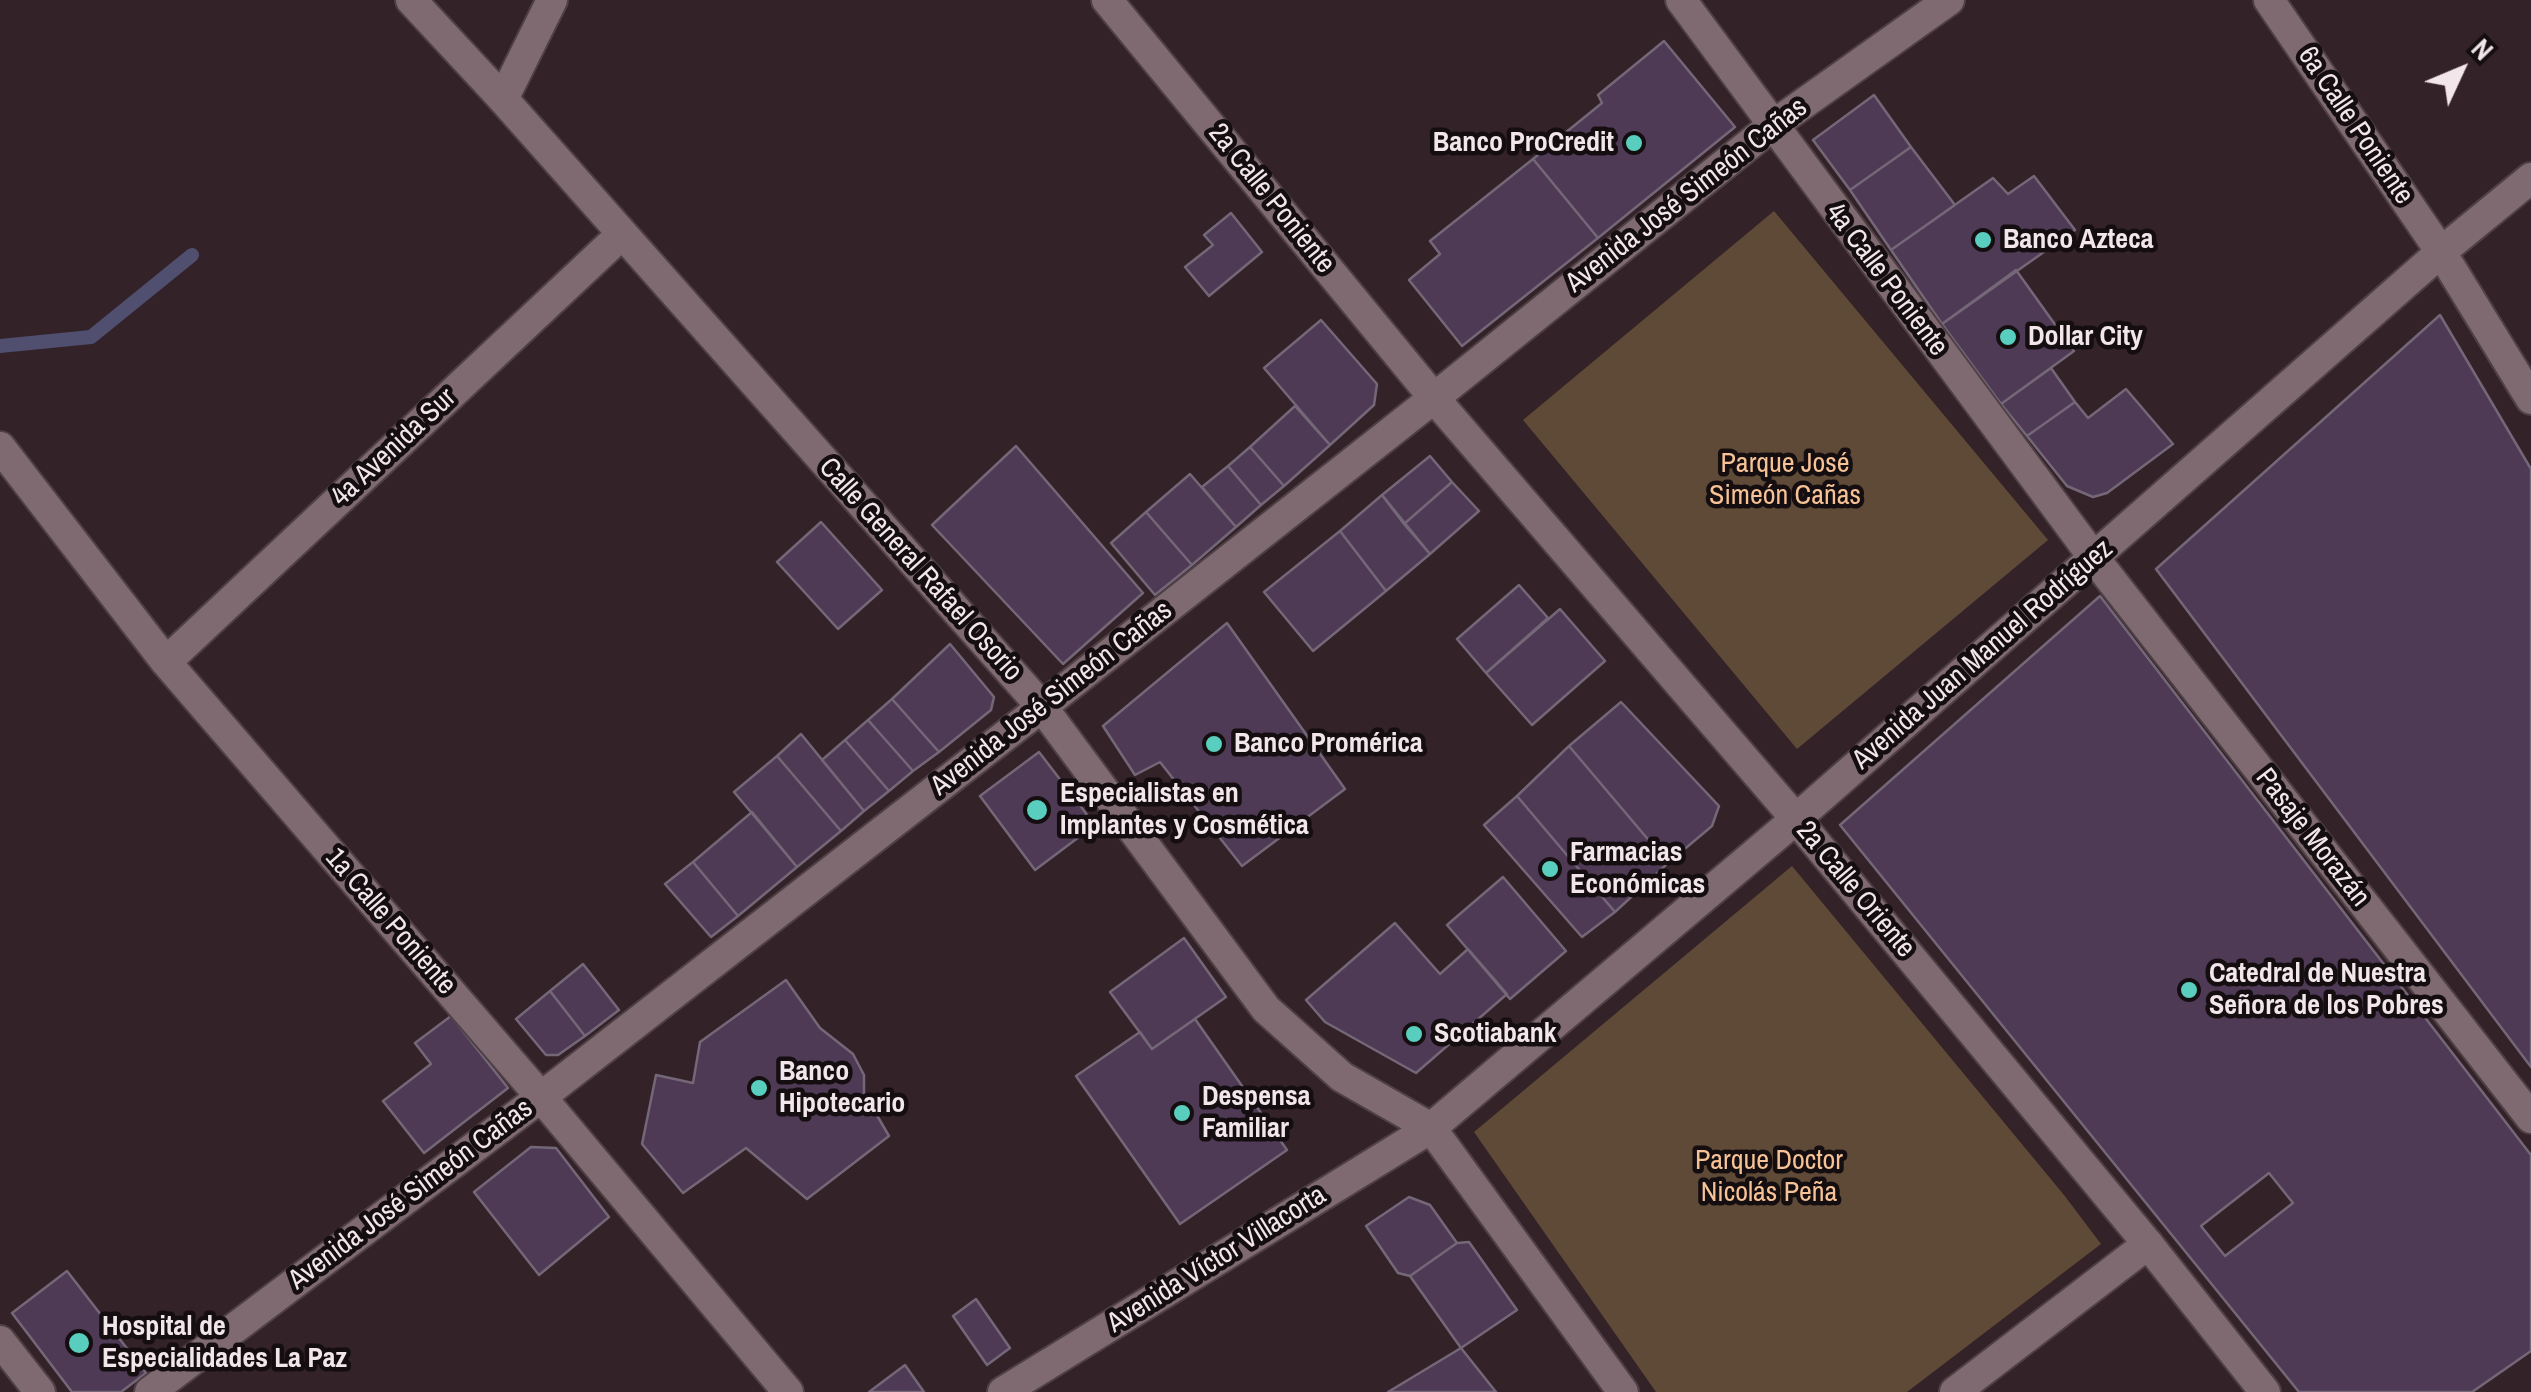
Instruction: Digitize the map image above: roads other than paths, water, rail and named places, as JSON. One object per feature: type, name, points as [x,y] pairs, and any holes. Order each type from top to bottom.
[{"type":"main road","points":[[503,98],[552,0]]},
{"type":"main road","name":"2a Calle Poniente","points":[[1107,0],[1434,398]]},
{"type":"main road","name":"4a Calle Poniente","points":[[1682,0],[2094,558]]},
{"type":"main road","name":"Avenida José Simeón Cañas","points":[[150,1392],[541,1097],[1042,707],[1772,126],[1949,0]]},
{"type":"main road","name":"6a Calle Poniente","points":[[2269,0],[2440,252],[2531,399]]},
{"type":"main road","name":"Calle General Rafael Osorio","points":[[422,3],[621,234],[1042,707],[1266,1009],[1342,1078],[1432,1128]]},
{"type":"main road","name":"Avenida Juan Manuel Rodríguez","points":[[1432,1128],[1796,819],[2440,252],[2531,178]]},
{"type":"main road","name":"4a Avenida Sur","points":[[166,662],[621,234]]},
{"type":"main road","name":"2a Calle Oriente","points":[[1434,398],[1796,819],[2148,1244],[2265,1392]]},
{"type":"main road","name":"1a Calle Poniente","points":[[0,447],[166,662],[541,1097],[788,1392]]},
{"type":"main road","name":"Pasaje Morazán","points":[[2094,558],[2531,1118]]},
{"type":"main road","points":[[1432,1128],[1623,1392]]},
{"type":"main road","name":"Avenida Víctor Villacorta","points":[[1003,1392],[1432,1128]]},
{"type":"main road","points":[[1956,1392],[2148,1244]]},
{"type":"main road","points":[[0,1342],[40,1392]]},
{"type":"waterway","points":[[0,346],[91,337],[192,255]]},
{"type":"place","name":"Banco ProCredit","points":[[1634,143]]},
{"type":"place","name":"Banco Azteca","points":[[1983,240]]},
{"type":"place","name":"Dollar City","points":[[2008,337]]},
{"type":"place","name":"Banco Promérica","points":[[1214,744]]},
{"type":"place","name":"Especialistas en Implantes y Cosmética","points":[[1037,810]]},
{"type":"place","name":"Farmacias Económicas","points":[[1550,869]]},
{"type":"place","name":"Catedral de Nuestra Señora de los Pobres","points":[[2189,990]]},
{"type":"place","name":"Scotiabank","points":[[1414,1034]]},
{"type":"place","name":"Banco Hipotecario","points":[[759,1088]]},
{"type":"place","name":"Despensa Familiar","points":[[1182,1113]]},
{"type":"place","name":"Hospital de Especialidades La Paz","points":[[79,1343]]},
{"type":"park label","name":"Parque José Simeón Cañas","points":[[1785,480]]},
{"type":"park label","name":"Parque Doctor Nicolás Peña","points":[[1769,1177]]}]
